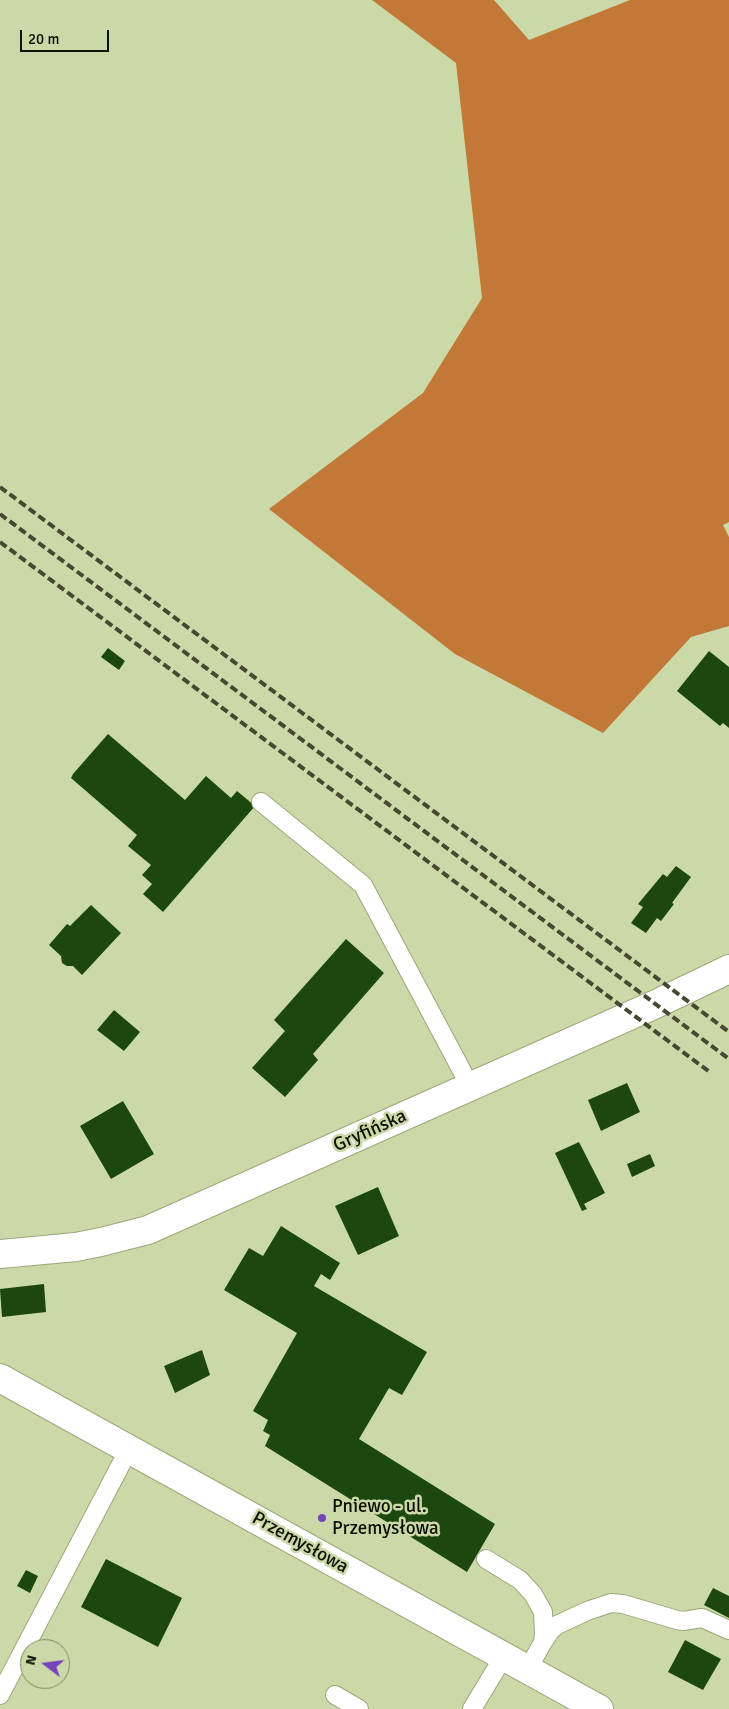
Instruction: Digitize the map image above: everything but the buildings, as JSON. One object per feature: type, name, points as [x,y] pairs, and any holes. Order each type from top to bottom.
[{"type":"street","name":"Gryfińska","points":[[0,1254],[101,1242],[148,1230],[729,970]]},
{"type":"street","name":"Przemysłowa","points":[[0,1378],[599,1709]]},
{"type":"lane","points":[[261,802],[363,885],[470,1086]]},
{"type":"lane","points":[[0,1694],[129,1449]]},
{"type":"lane","points":[[486,1559],[520,1580],[534,1594],[543,1612],[544,1634],[542,1642]]},
{"type":"lane","points":[[528,1669],[542,1642],[557,1625],[587,1611],[611,1603],[627,1605],[683,1621],[702,1618],[729,1630]]},
{"type":"lane","points":[[472,1709],[504,1656]]},
{"type":"lane","points":[[335,1695],[359,1709]]},
{"type":"shaded area","points":[[372,0],[494,0],[529,40],[630,0],[729,0],[729,522],[723,525],[729,537],[729,626],[691,637],[603,733],[455,654],[269,509],[423,393],[482,298],[456,63]]},
{"type":"railway","points":[[0,487],[729,1032]]},
{"type":"railway","points":[[0,514],[729,1059]]},
{"type":"railway","points":[[0,542],[711,1073]]},
{"type":"place","name":"Pniewo - ul. Przemysłowa","points":[[322,1518]]}]
